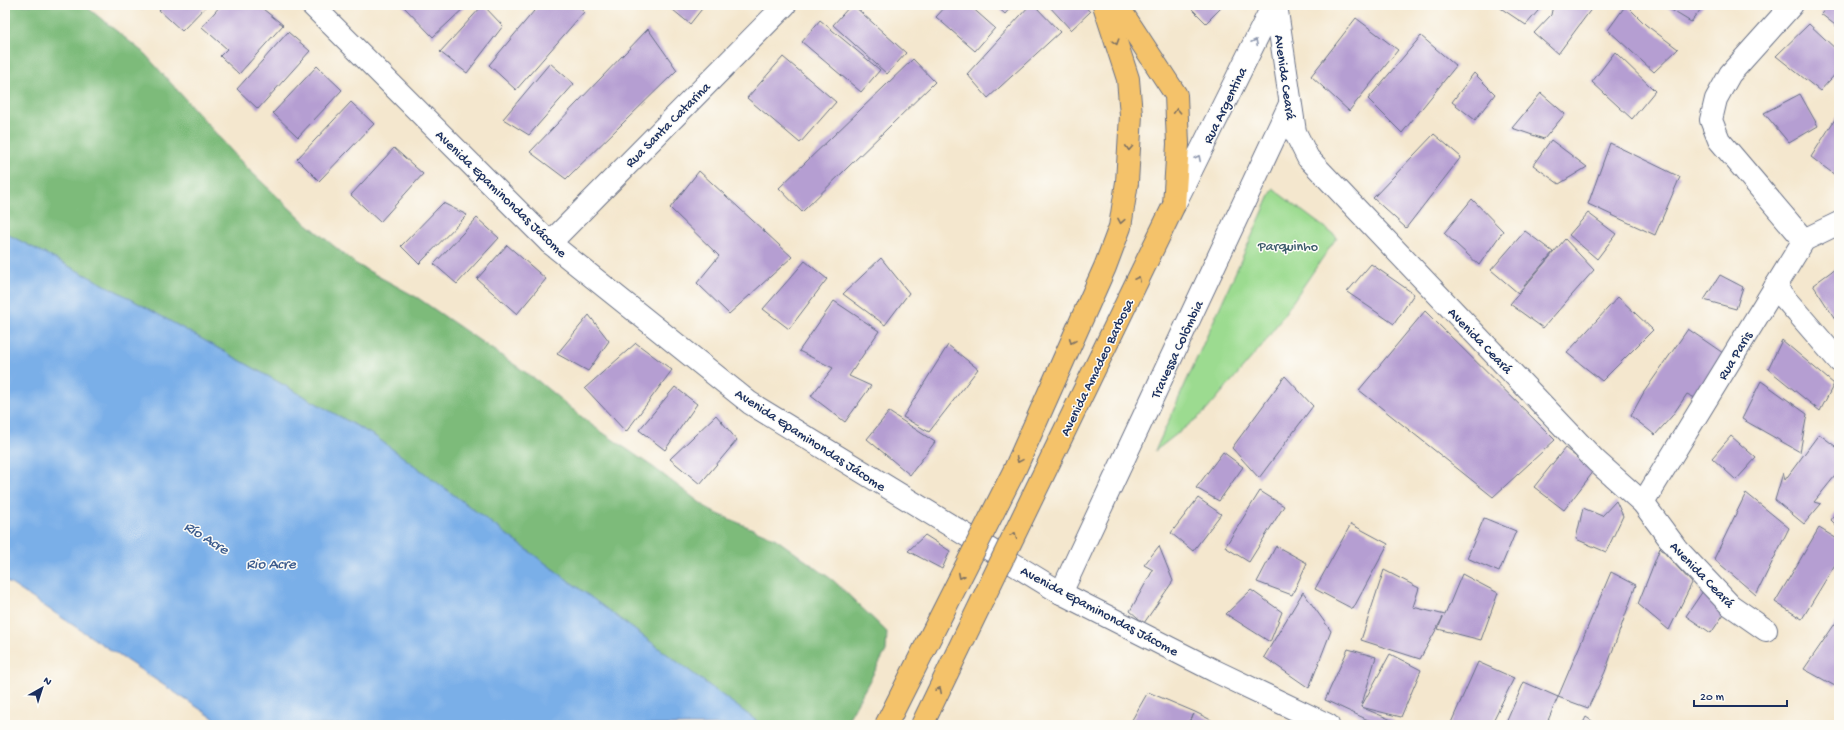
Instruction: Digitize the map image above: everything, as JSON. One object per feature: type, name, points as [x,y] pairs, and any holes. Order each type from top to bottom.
[{"type":"main road","points":[[886,725],[1015,468],[1102,274],[1120,227],[1127,182],[1131,115],[1128,79],[1104,5]]},
{"type":"main road","name":"Avenida Amadeo Barbosa","points":[[922,725],[1174,205],[1178,144],[1176,95],[1117,5]]},
{"type":"street","name":"Avenida Epaminondas Jácome","points":[[312,5],[550,243],[750,403],[1061,593],[1215,671],[1328,725]]},
{"type":"street","name":"Rua Santa Catarina","points":[[550,243],[785,5]]},
{"type":"street","name":"Rua Argentina","points":[[1174,205],[1275,5]]},
{"type":"street","name":"Avenida Ceará","points":[[1275,5],[1294,132],[1308,158],[1596,461],[1643,503],[1677,549],[1730,605],[1766,630]]},
{"type":"street","points":[[1792,5],[1730,74],[1716,99],[1711,120],[1719,140],[1804,240],[1839,223]]},
{"type":"street","name":"Travessa Colômbia","points":[[1061,593],[1290,104]]},
{"type":"street","name":"Rua Paris","points":[[1643,503],[1804,240]]},
{"type":"street","points":[[1775,287],[1839,361]]},
{"type":"green space","points":[[5,5],[84,5],[144,53],[246,167],[301,219],[356,264],[418,298],[538,381],[593,426],[653,467],[711,511],[776,539],[834,581],[887,632],[886,651],[845,725],[762,725],[376,437],[120,293],[5,233]]},
{"type":"green space","name":"Parquinho","points":[[1273,189],[1337,237],[1265,342],[1205,412],[1155,451]]},
{"type":"water","name":"Rio Acre","points":[[5,233],[120,293],[376,437],[762,725],[224,725],[5,580]]},
{"type":"building","points":[[137,5],[148,5],[143,10]]},
{"type":"building","points":[[164,5],[207,5],[182,31],[159,10]]},
{"type":"building","points":[[221,5],[258,5],[283,25],[239,74],[220,56],[227,49],[202,27]]},
{"type":"building","points":[[402,5],[467,5],[433,37]]},
{"type":"building","points":[[483,5],[503,26],[467,73],[440,52]]},
{"type":"building","points":[[539,5],[576,5],[584,12],[516,90],[489,65]]},
{"type":"building","points":[[667,5],[705,5],[690,24]]},
{"type":"building","points":[[851,5],[853,5],[906,53],[887,74],[833,25]]},
{"type":"building","points":[[947,5],[969,5],[995,28],[975,51],[936,17]]},
{"type":"building","points":[[995,5],[1013,5],[1005,14]]},
{"type":"building","points":[[1030,5],[1034,5],[1060,32],[988,98],[967,74]]},
{"type":"building","points":[[1048,5],[1084,5],[1090,12],[1071,30]]},
{"type":"building","points":[[1188,5],[1224,5],[1206,23]]},
{"type":"building","points":[[1496,5],[1543,5],[1526,25]]},
{"type":"building","points":[[1553,5],[1587,5],[1592,8],[1558,54],[1534,33],[1551,15]]},
{"type":"building","points":[[1626,5],[1646,25],[1678,49],[1654,72],[1608,30]]},
{"type":"building","points":[[1663,5],[1704,5],[1691,22]]},
{"type":"building","points":[[1829,5],[1839,5],[1839,28],[1821,14]]},
{"type":"building","points":[[1356,18],[1398,50],[1349,111],[1311,76]]},
{"type":"building","points":[[820,20],[880,70],[861,92],[802,42]]},
{"type":"building","points":[[1809,24],[1839,52],[1839,70],[1820,91],[1776,56]]},
{"type":"building","points":[[648,29],[677,70],[566,179],[530,152]]},
{"type":"building","points":[[288,32],[310,51],[258,109],[237,89]]},
{"type":"building","points":[[1421,36],[1456,66],[1402,133],[1368,99]]},
{"type":"building","points":[[1615,52],[1655,91],[1632,119],[1592,82]]},
{"type":"building","points":[[783,57],[836,102],[800,143],[747,98]]},
{"type":"building","points":[[913,59],[935,82],[802,212],[779,188]]},
{"type":"building","points":[[550,63],[574,84],[529,135],[503,119]]},
{"type":"building","points":[[317,66],[342,90],[298,137],[273,113]]},
{"type":"building","points":[[1474,73],[1495,94],[1475,120],[1452,102]]},
{"type":"building","points":[[1541,93],[1565,114],[1544,139],[1512,128]]},
{"type":"building","points":[[1800,94],[1818,126],[1789,143],[1764,113]]},
{"type":"building","points":[[351,102],[374,124],[319,181],[297,159]]},
{"type":"building","points":[[1837,116],[1839,118],[1839,178],[1811,157]]},
{"type":"building","points":[[1434,134],[1461,157],[1406,228],[1373,198]]},
{"type":"building","points":[[1551,140],[1587,167],[1559,184],[1533,165]]},
{"type":"building","points":[[1610,143],[1680,177],[1655,235],[1588,204]]},
{"type":"building","points":[[394,148],[423,174],[380,222],[351,195]]},
{"type":"building","points":[[699,171],[792,257],[729,314],[697,283],[719,256],[670,208]]},
{"type":"building","points":[[1472,199],[1503,231],[1479,265],[1444,233]]},
{"type":"building","points":[[443,203],[467,215],[419,264],[401,246]]},
{"type":"building","points":[[1588,213],[1616,234],[1597,259],[1569,235]]},
{"type":"building","points":[[477,218],[499,238],[457,284],[434,264]]},
{"type":"building","points":[[1525,231],[1553,252],[1518,293],[1491,270]]},
{"type":"building","points":[[1565,239],[1594,270],[1543,328],[1510,304]]},
{"type":"building","points":[[507,245],[546,279],[517,314],[477,279]]},
{"type":"building","points":[[881,258],[909,293],[885,325],[843,294]]},
{"type":"building","points":[[805,261],[827,279],[789,329],[763,309]]},
{"type":"building","points":[[1371,264],[1414,294],[1394,324],[1347,292]]},
{"type":"building","points":[[1839,266],[1839,325],[1813,285]]},
{"type":"building","points":[[1720,275],[1743,287],[1736,309],[1704,300]]},
{"type":"building","points":[[1618,297],[1653,330],[1602,381],[1567,353]]},
{"type":"building","points":[[834,301],[879,331],[849,376],[871,386],[845,422],[811,396],[833,368],[799,351]]},
{"type":"building","points":[[1425,311],[1555,440],[1493,497],[1359,390]]},
{"type":"building","points":[[589,315],[609,341],[588,371],[557,354]]},
{"type":"building","points":[[1688,329],[1723,353],[1701,401],[1687,394],[1672,416],[1655,435],[1631,416],[1644,392]]},
{"type":"building","points":[[1782,340],[1834,384],[1820,411],[1768,369]]},
{"type":"building","points":[[636,343],[672,370],[626,432],[585,388]]},
{"type":"building","points":[[948,345],[978,369],[929,432],[903,417]]},
{"type":"building","points":[[1285,376],[1313,406],[1259,478],[1232,448]]},
{"type":"building","points":[[1761,381],[1807,414],[1800,452],[1742,419]]},
{"type":"building","points":[[675,387],[697,404],[665,450],[639,430]]},
{"type":"building","points":[[889,412],[935,442],[910,475],[867,439]]},
{"type":"building","points":[[716,415],[737,440],[700,484],[670,459]]},
{"type":"building","points":[[1819,434],[1839,449],[1839,471],[1814,502],[1821,504],[1804,524],[1775,500],[1783,473],[1785,480]]},
{"type":"building","points":[[1731,436],[1756,458],[1736,480],[1712,458]]},
{"type":"building","points":[[1565,448],[1594,471],[1564,510],[1534,487]]},
{"type":"building","points":[[1223,452],[1243,467],[1219,501],[1196,488]]},
{"type":"building","points":[[1260,491],[1284,506],[1249,562],[1225,547]]},
{"type":"building","points":[[1746,493],[1789,528],[1756,595],[1714,559]]},
{"type":"building","points":[[1198,498],[1221,514],[1193,551],[1171,533]]},
{"type":"building","points":[[1616,501],[1623,516],[1606,552],[1576,539],[1583,508],[1602,516]]},
{"type":"building","points":[[1839,508],[1839,528],[1831,520]]},
{"type":"building","points":[[1484,518],[1516,531],[1499,572],[1467,558]]},
{"type":"building","points":[[1351,524],[1388,544],[1353,609],[1315,589]]},
{"type":"building","points":[[1819,528],[1839,540],[1839,558],[1802,619],[1775,602]]},
{"type":"building","points":[[925,535],[950,551],[942,569],[908,551]]},
{"type":"building","points":[[1159,546],[1173,581],[1144,623],[1130,611],[1153,570],[1144,565]]},
{"type":"building","points":[[1276,546],[1307,563],[1292,595],[1257,582]]},
{"type":"building","points":[[1660,548],[1692,583],[1669,630],[1638,604]]},
{"type":"building","points":[[1384,570],[1419,588],[1413,607],[1445,615],[1462,574],[1498,593],[1481,640],[1438,629],[1443,617],[1420,659],[1361,640]]},
{"type":"building","points":[[1611,572],[1636,585],[1605,672],[1588,708],[1558,697]]},
{"type":"building","points":[[1705,588],[1730,605],[1711,633],[1686,616]]},
{"type":"building","points":[[1251,590],[1282,612],[1270,642],[1226,614]]},
{"type":"building","points":[[1303,592],[1331,631],[1309,688],[1264,657]]},
{"type":"building","points":[[1839,618],[1839,681],[1835,686],[1804,669]]},
{"type":"building","points":[[1348,649],[1376,657],[1361,707],[1394,721],[1392,725],[1379,725],[1325,700]]},
{"type":"building","points":[[1390,654],[1421,670],[1401,717],[1361,707]]},
{"type":"building","points":[[1478,662],[1514,678],[1491,725],[1450,725]]},
{"type":"building","points":[[1524,682],[1558,697],[1546,725],[1505,725]]},
{"type":"building","points":[[1148,692],[1221,725],[1188,725],[1194,714],[1186,725],[1129,725]]},
{"type":"building","points":[[1586,717],[1598,725],[1582,725]]},
{"type":"water label","name":"Río Acre","points":[[207,537]]}]
